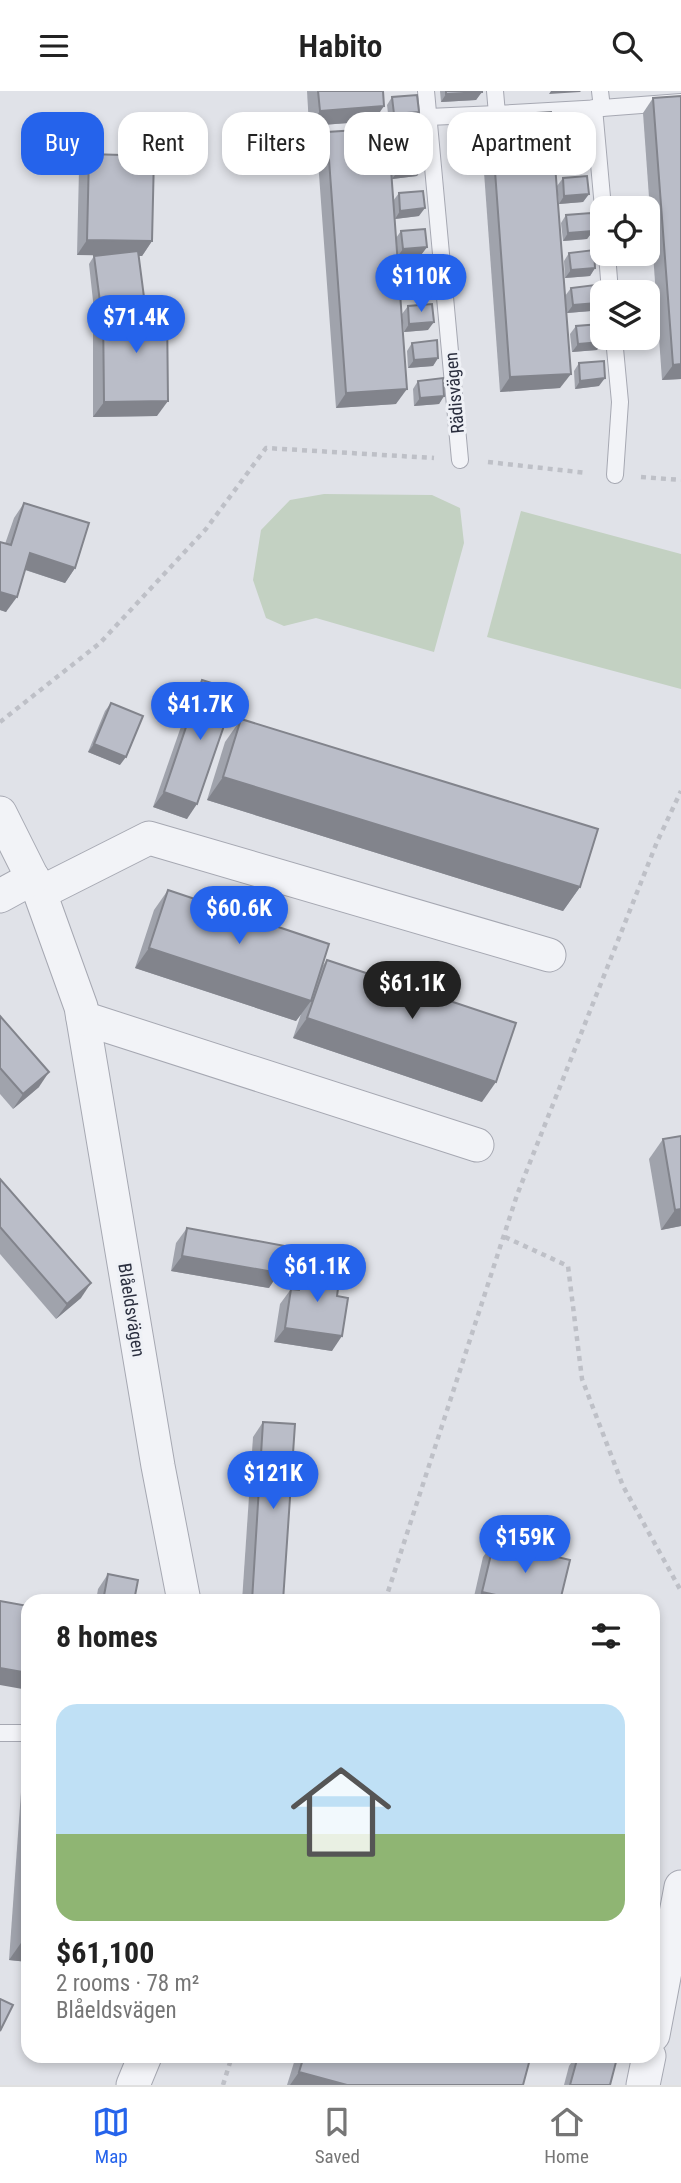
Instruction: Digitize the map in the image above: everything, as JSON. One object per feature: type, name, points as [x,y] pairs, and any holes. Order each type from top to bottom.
[{"type":"street","name":"Blåeldsvägen","points":[[0,813],[36,886],[83,1018],[158,1467],[183,1594]]},
{"type":"street","points":[[0,896],[36,886],[149,838],[549,955]]},
{"type":"street","points":[[83,1018],[477,1145]]},
{"type":"street","points":[[660,1998],[681,1887]]},
{"type":"street","points":[[133,2085],[142,2063]]},
{"type":"street","points":[[643,2085],[648,2063]]},
{"type":"lane","name":"Rädisvägen","points":[[426,91],[428,112]]},
{"type":"lane","points":[[495,91],[497,112]]},
{"type":"lane","points":[[600,91],[598,108],[602,196]]},
{"type":"lane","points":[[531,112],[681,102]]},
{"type":"lane","name":"Rädisvägen","points":[[433,171],[460,460]]},
{"type":"lane","points":[[615,350],[620,402],[615,475]]},
{"type":"lane","points":[[0,1733],[21,1733]]},
{"type":"path","points":[[0,722],[100,643],[206,529],[266,448],[460,460],[681,480]]},
{"type":"path","points":[[388,1594],[522,1182],[657,842],[681,791]]},
{"type":"path","points":[[505,1237],[568,1266],[582,1380],[623,1486],[681,1591]]},
{"type":"path","points":[[223,2085],[231,2063]]},
{"type":"green space","points":[[324,494],[432,495],[460,508],[464,543],[434,652],[316,618],[284,626],[266,618],[253,580],[261,530],[290,500]]},
{"type":"green space","points":[[521,511],[681,554],[681,689],[487,637]]},
{"type":"building","points":[[318,91],[383,91],[384,106],[320,111]]},
{"type":"building","points":[[446,91],[482,91],[482,92],[446,94]]},
{"type":"building","points":[[417,95],[419,112],[394,112],[392,97]]},
{"type":"building","points":[[681,96],[681,364],[673,365],[653,98]]},
{"type":"building","points":[[344,131],[344,175],[391,175],[407,389],[346,393],[330,173],[330,132]]},
{"type":"building","points":[[104,154],[118,155],[118,175],[154,175],[152,241],[87,240],[89,175],[104,175]]},
{"type":"building","points":[[495,175],[556,175],[571,374],[510,377]]},
{"type":"building","points":[[587,176],[589,194],[564,196],[563,178]]},
{"type":"building","points":[[423,191],[425,208],[400,211],[399,193]]},
{"type":"building","points":[[590,213],[590,231],[568,233],[566,215]]},
{"type":"building","points":[[425,229],[427,247],[403,249],[401,231]]},
{"type":"building","points":[[590,250],[590,266],[595,268],[571,270],[569,253]]},
{"type":"building","points":[[138,251],[144,297],[100,302],[94,256]]},
{"type":"building","points":[[429,267],[431,285],[407,287],[405,269]]},
{"type":"building","points":[[590,286],[590,304],[573,305],[571,288]]},
{"type":"building","points":[[432,304],[434,322],[409,324],[408,306]]},
{"type":"building","points":[[167,309],[168,401],[104,402],[103,310]]},
{"type":"building","points":[[590,325],[590,343],[578,344],[576,326]]},
{"type":"building","points":[[437,340],[438,358],[414,360],[412,343]]},
{"type":"building","points":[[604,361],[605,378],[580,381],[579,363]]},
{"type":"building","points":[[443,378],[444,396],[420,398],[418,381]]},
{"type":"building","points":[[24,503],[89,523],[75,568],[30,553],[17,597],[0,592],[0,542],[11,545]]},
{"type":"building","points":[[202,680],[236,691],[197,804],[164,792]]},
{"type":"building","points":[[111,703],[143,716],[126,757],[94,744]]},
{"type":"building","points":[[241,719],[598,829],[580,887],[223,777]]},
{"type":"building","points":[[168,890],[329,944],[311,1001],[149,948]]},
{"type":"building","points":[[327,960],[516,1023],[496,1082],[307,1018]]},
{"type":"building","points":[[0,1016],[49,1072],[23,1094],[0,1068]]},
{"type":"building","points":[[681,1136],[681,1209],[675,1210],[663,1139]]},
{"type":"building","points":[[0,1179],[91,1283],[67,1304],[0,1227]]},
{"type":"building","points":[[187,1228],[285,1246],[279,1273],[182,1256]]},
{"type":"building","points":[[303,1268],[340,1274],[337,1296],[348,1298],[342,1336],[285,1328],[291,1289],[299,1290]]},
{"type":"building","points":[[263,1422],[295,1424],[283,1594],[252,1594]]},
{"type":"building","points":[[494,1542],[570,1560],[562,1594],[482,1592]]},
{"type":"building","points":[[108,1574],[138,1580],[135,1594],[104,1594]]},
{"type":"building","points":[[0,1601],[21,1605],[21,1672],[0,1668]]},
{"type":"building","points":[[0,1999],[13,2005],[0,2031]]},
{"type":"building","points":[[302,2063],[529,2063],[523,2085],[347,2085],[299,2072]]},
{"type":"building","points":[[576,2063],[616,2063],[610,2085],[570,2085]]}]
